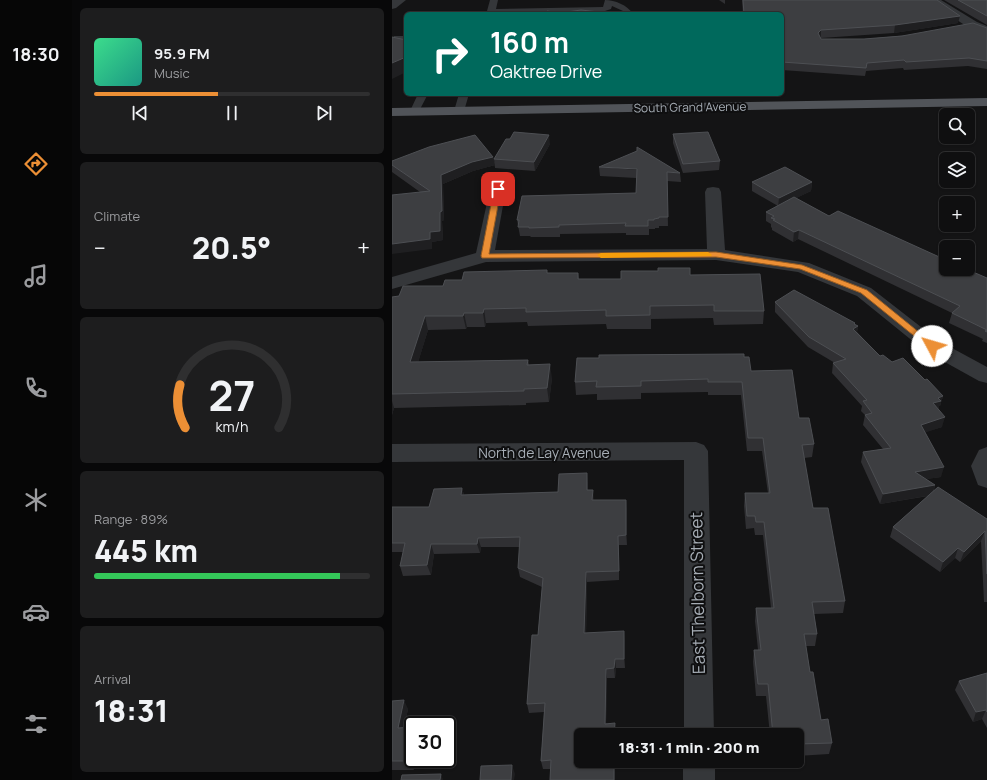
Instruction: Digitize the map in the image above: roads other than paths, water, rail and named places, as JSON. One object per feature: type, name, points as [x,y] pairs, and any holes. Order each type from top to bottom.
[{"type":"main road","name":"South Grand Avenue","points":[[392,112],[987,102]]},
{"type":"main road","points":[[975,115],[987,115]]},
{"type":"main road","name":"South Grand Avenue","points":[[604,123],[939,116]]},
{"type":"main road","points":[[392,126],[588,123]]},
{"type":"street","points":[[392,5],[400,0]]},
{"type":"street","points":[[933,0],[973,25],[987,31]]},
{"type":"street","points":[[959,28],[973,25]]},
{"type":"street","points":[[485,256],[498,189]]},
{"type":"street","points":[[712,192],[716,254]]},
{"type":"street","points":[[392,283],[485,256],[716,254],[802,267],[864,292],[932,346],[987,376]]},
{"type":"street","name":"North de Lay Avenue","points":[[392,453],[696,451]]},
{"type":"street","name":"East Thelborn Street","points":[[696,451],[699,728]]},
{"type":"street","points":[[987,456],[982,466],[987,479]]},
{"type":"street","points":[[699,768],[699,780]]},
{"type":"lane","points":[[494,0],[490,12],[605,9],[608,7],[609,1],[626,9],[628,12]]},
{"type":"lane","points":[[415,111],[422,96]]},
{"type":"lane","points":[[459,111],[463,96]]}]
